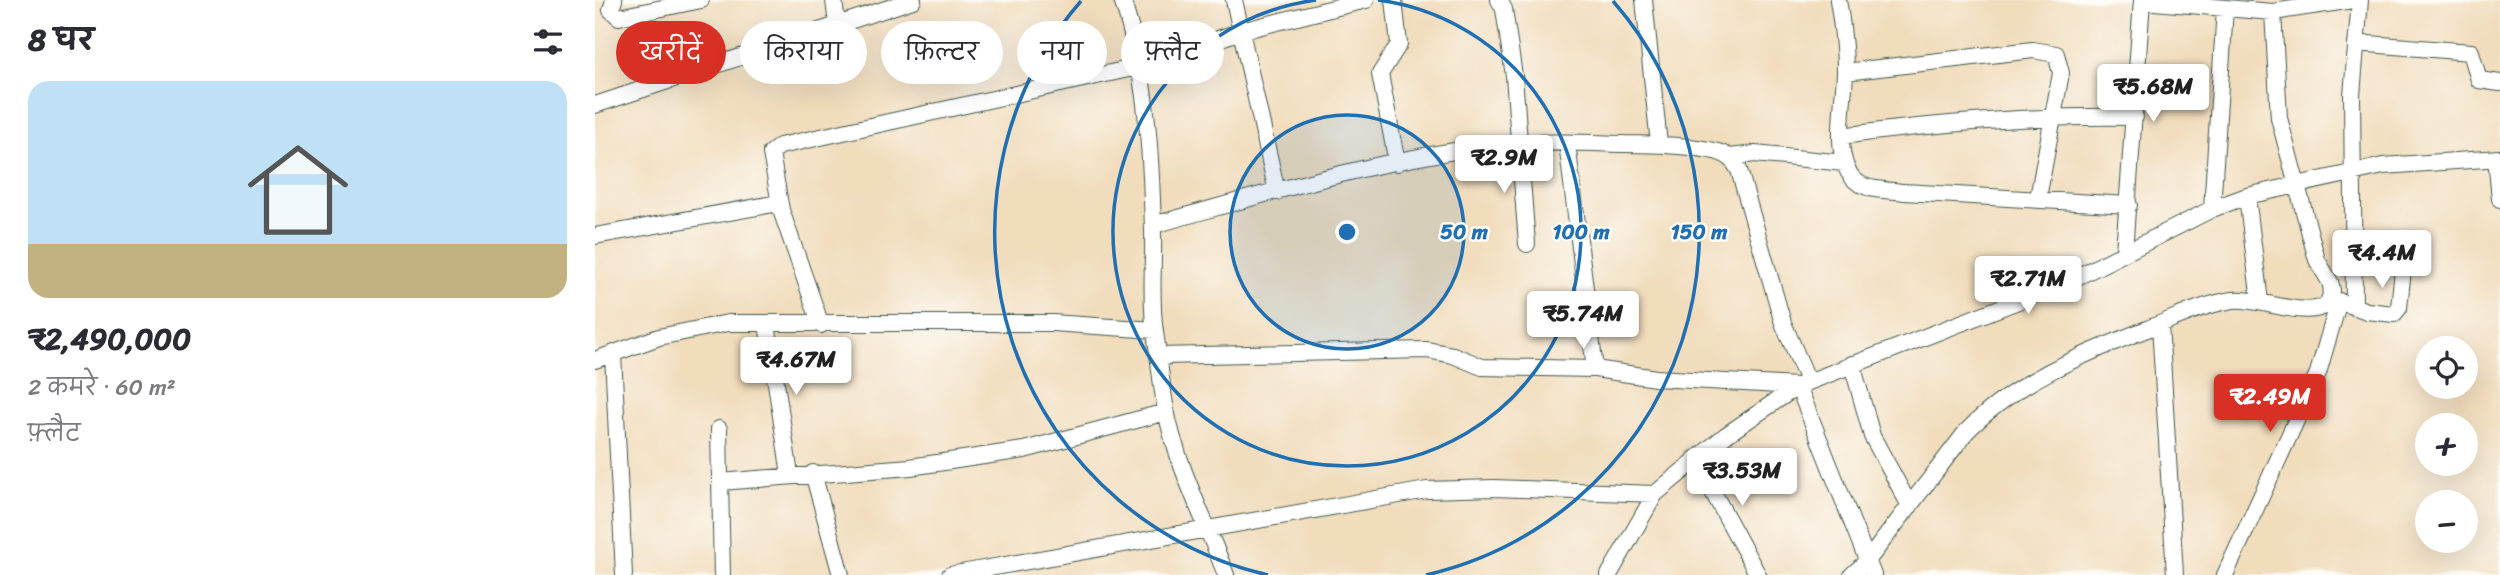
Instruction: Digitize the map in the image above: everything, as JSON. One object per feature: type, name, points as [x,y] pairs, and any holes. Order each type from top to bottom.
[{"type":"street","points":[[614,0],[611,10],[619,17],[701,0]]},
{"type":"street","points":[[834,0],[837,21]]},
{"type":"street","points":[[849,21],[913,0]]},
{"type":"street","points":[[1122,0],[1128,21]]},
{"type":"street","points":[[1234,0],[1277,192]]},
{"type":"street","points":[[1224,37],[1366,0]]},
{"type":"street","points":[[1394,0],[1399,44],[1380,74],[1397,163]]},
{"type":"street","points":[[1499,0],[1504,9],[1514,76],[1527,244]]},
{"type":"street","points":[[1644,0],[1659,144]]},
{"type":"street","points":[[1838,0],[1845,72],[1841,136],[1844,163],[1854,180],[1873,188],[2129,205]]},
{"type":"street","points":[[2124,252],[2136,117],[2142,1],[2234,6],[2273,12],[2353,0]]},
{"type":"street","points":[[2225,575],[2318,373],[2341,302],[2360,0]]},
{"type":"street","points":[[2212,209],[2234,6]]},
{"type":"street","points":[[2273,12],[2279,118],[2299,184],[2317,260],[2341,302]]},
{"type":"street","points":[[2356,43],[2471,52],[2479,80],[2500,83]]},
{"type":"street","points":[[1845,72],[2048,51],[2056,54],[2061,73],[2051,115],[2038,198]]},
{"type":"street","points":[[595,105],[740,57]]},
{"type":"street","points":[[821,325],[779,203],[771,153],[780,146],[1121,71]]},
{"type":"street","points":[[1143,84],[1153,225],[1155,330],[1161,356],[1166,412],[1205,529],[1226,575]]},
{"type":"street","points":[[1841,136],[1992,118],[2051,115],[2136,117]]},
{"type":"street","points":[[1153,225],[1397,163],[1518,143],[1659,144],[1730,157],[1762,154],[1844,163]]},
{"type":"street","points":[[1567,143],[1595,369]]},
{"type":"street","points":[[1730,157],[1739,170],[1803,384],[1870,567]]},
{"type":"street","points":[[1609,575],[1655,494],[1695,459],[1803,384],[2067,282],[2212,209],[2247,196],[2383,166],[2498,158],[2500,199]]},
{"type":"street","points":[[2247,196],[2260,302]]},
{"type":"street","points":[[595,236],[779,203]]},
{"type":"street","points":[[1852,575],[1870,567],[1910,506],[1966,432],[2005,398],[2096,349],[2221,302],[2249,300],[2309,309],[2324,308],[2341,302],[2394,314],[2399,308],[2406,240]]},
{"type":"street","points":[[595,360],[659,337],[729,323],[1052,323],[1155,330]]},
{"type":"street","points":[[767,324],[790,475]]},
{"type":"street","points":[[2160,324],[2175,575]]},
{"type":"street","points":[[1161,356],[1427,350],[1453,355],[1482,367],[1595,369],[1656,378],[1803,384]]},
{"type":"street","points":[[613,355],[624,575]]},
{"type":"street","points":[[1852,364],[1872,436],[1910,506]]},
{"type":"street","points":[[720,482],[910,467],[1024,450],[1166,412]]},
{"type":"street","points":[[719,429],[722,575]]},
{"type":"street","points":[[1695,459],[1751,573]]},
{"type":"street","points":[[813,473],[841,575]]},
{"type":"street","points":[[950,575],[1427,490],[1494,488],[1655,494]]}]
